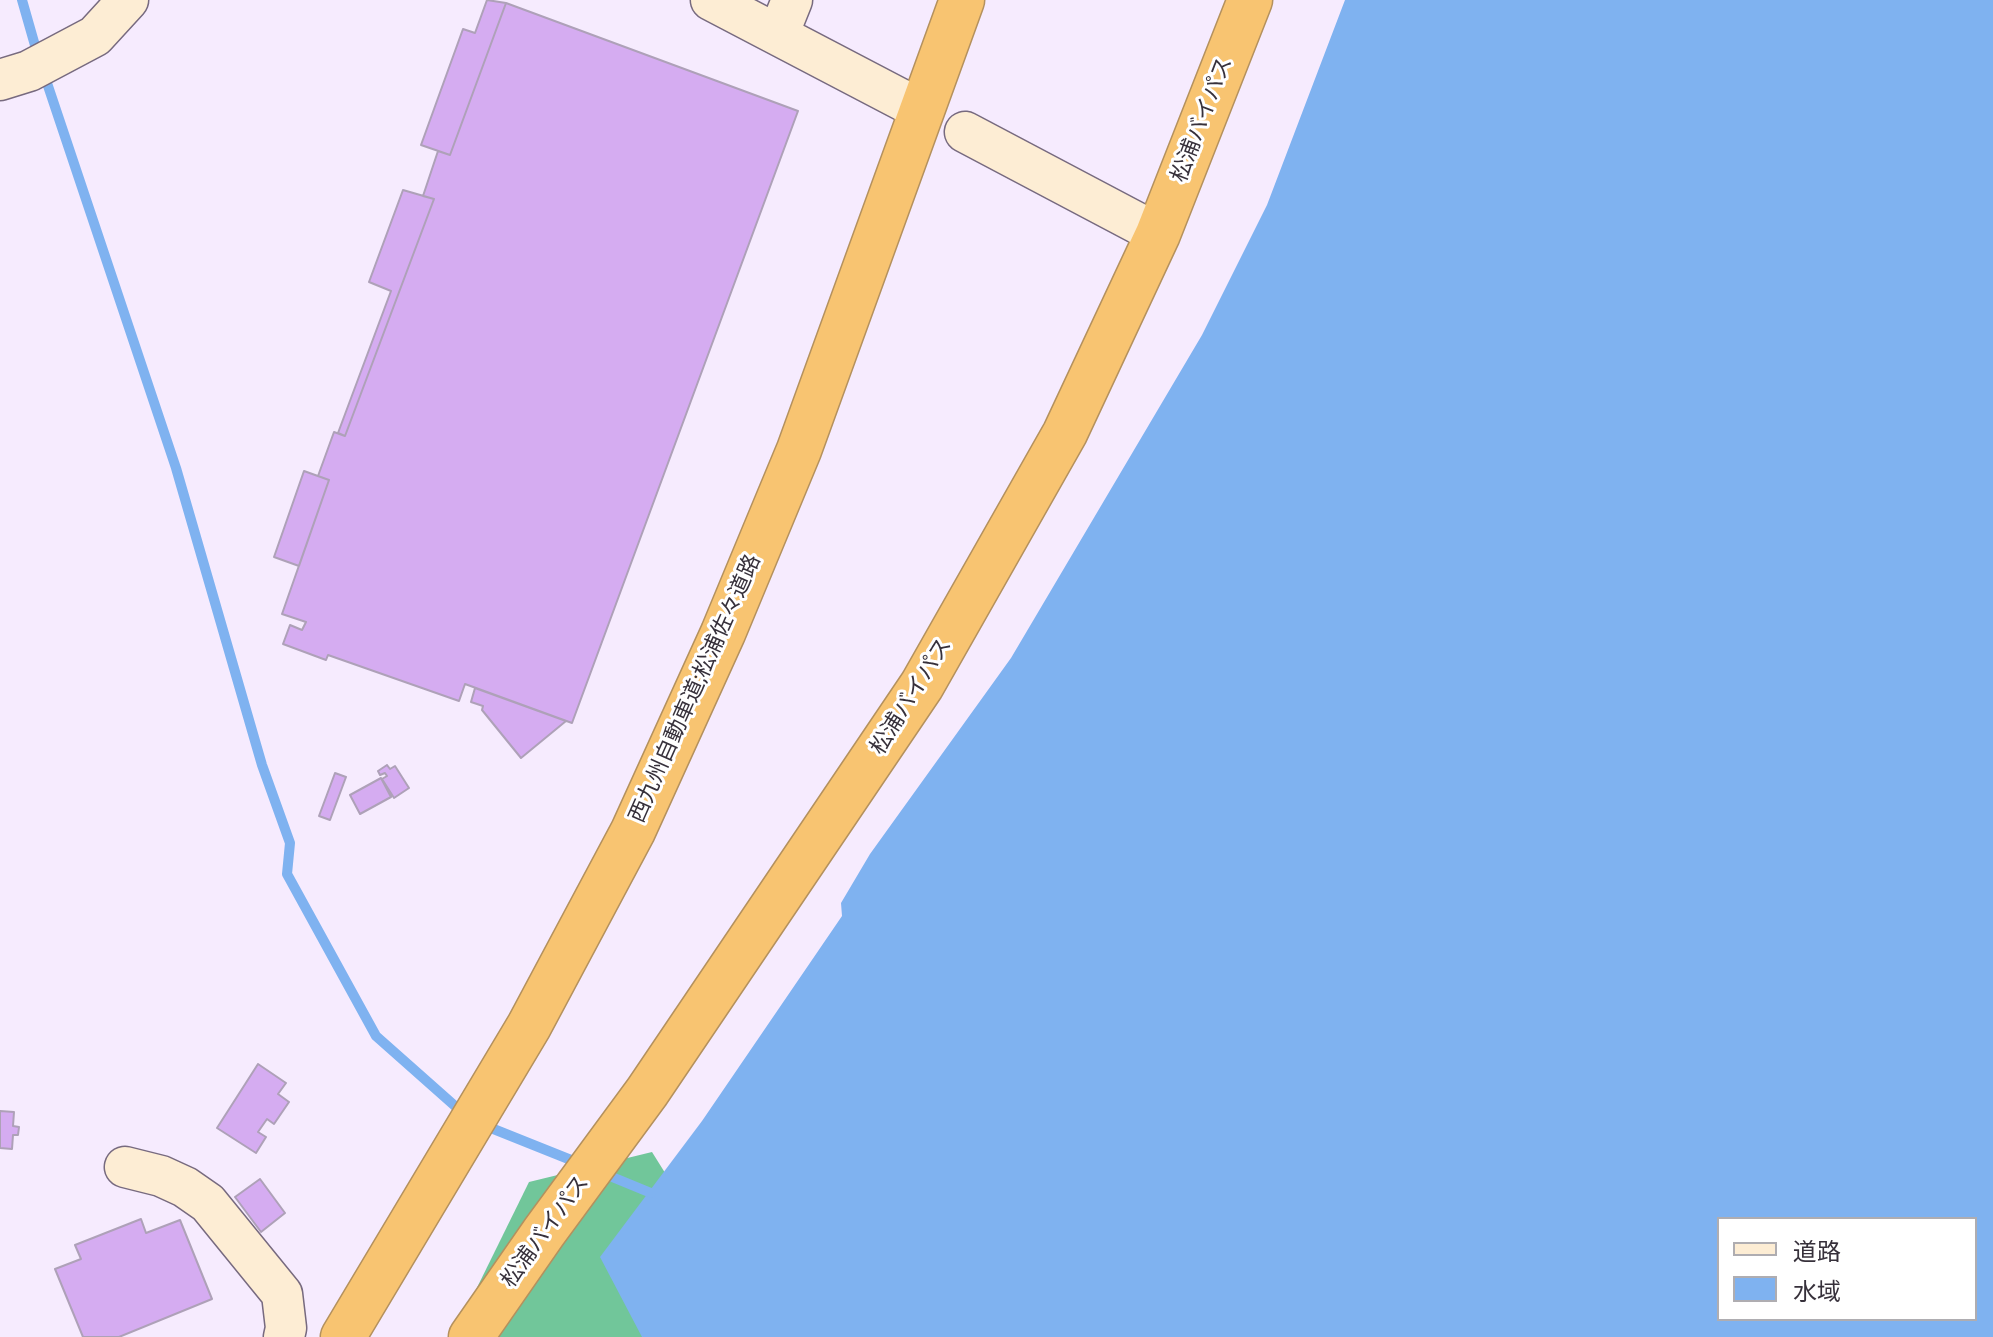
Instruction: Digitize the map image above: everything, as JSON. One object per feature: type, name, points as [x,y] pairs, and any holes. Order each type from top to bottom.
[{"type":"highway","name":"西九州自動車道;松浦佐々道路","points":[[539,1032],[723,633],[799,450],[962,0]]},
{"type":"highway","name":"西九州自動車道;松浦佐々道路","points":[[374,1337],[449,1188],[654,839],[743,642],[819,457],[984,0]]},
{"type":"highway","name":"松浦バイパス","points":[[471,1337],[647,1092],[922,685],[1065,433],[1158,234],[1250,0]]},
{"type":"highway","name":"西九州自動車道;松浦佐々道路","points":[[343,1337],[449,1188]]},
{"type":"street","points":[[0,80],[29,71],[95,36],[128,0]]},
{"type":"street","points":[[711,0],[785,18],[904,101]]},
{"type":"street","points":[[965,132],[1158,234]]},
{"type":"street","points":[[125,1167],[161,1176],[185,1187],[208,1203],[282,1294],[286,1328],[284,1337]]},
{"type":"green space","points":[[652,1152],[729,1275],[743,1337],[464,1337],[464,1314],[529,1182]]},
{"type":"water","points":[[1345,0],[1993,0],[1993,1337],[642,1337],[600,1257],[702,1121],[842,916],[841,903],[870,854],[1011,658],[1202,335],[1267,205]]},
{"type":"building","points":[[487,0],[506,3],[450,155],[421,145],[463,29],[475,33]]},
{"type":"building","points":[[506,3],[798,111],[572,723],[465,684],[459,701],[328,655],[326,660],[283,644],[290,625],[302,630],[306,622],[282,614],[329,480],[318,476],[334,432],[345,436],[434,199],[423,196],[438,151],[450,155]]},
{"type":"building","points":[[403,190],[434,199],[345,436],[338,433],[391,291],[369,282]]},
{"type":"building","points":[[304,471],[329,480],[299,566],[274,557]]},
{"type":"building","points":[[475,688],[566,721],[521,758],[482,710],[483,706],[471,702]]},
{"type":"building","points":[[387,765],[390,769],[395,766],[409,788],[394,798],[382,779],[387,776],[385,773],[380,775],[378,771]]},
{"type":"building","points":[[335,773],[346,777],[330,820],[319,816]]},
{"type":"building","points":[[381,778],[391,797],[360,814],[350,795]]},
{"type":"building","points":[[258,1064],[286,1083],[278,1094],[289,1102],[274,1124],[267,1119],[258,1132],[266,1137],[256,1153],[217,1128]]},
{"type":"building","points":[[0,1111],[14,1112],[13,1126],[19,1127],[18,1135],[13,1135],[12,1149],[0,1148]]},
{"type":"building","points":[[260,1179],[285,1213],[261,1232],[235,1197]]},
{"type":"building","points":[[141,1219],[146,1233],[180,1220],[212,1299],[119,1337],[83,1337],[55,1269],[81,1259],[75,1245]]},
{"type":"waterway","points":[[22,0],[38,56]]},
{"type":"waterway","points":[[43,71],[176,468],[262,765],[290,843],[287,874],[376,1036],[464,1114]]},
{"type":"waterway","points":[[481,1124],[581,1164]]},
{"type":"waterway","points":[[600,1172],[651,1193]]}]
